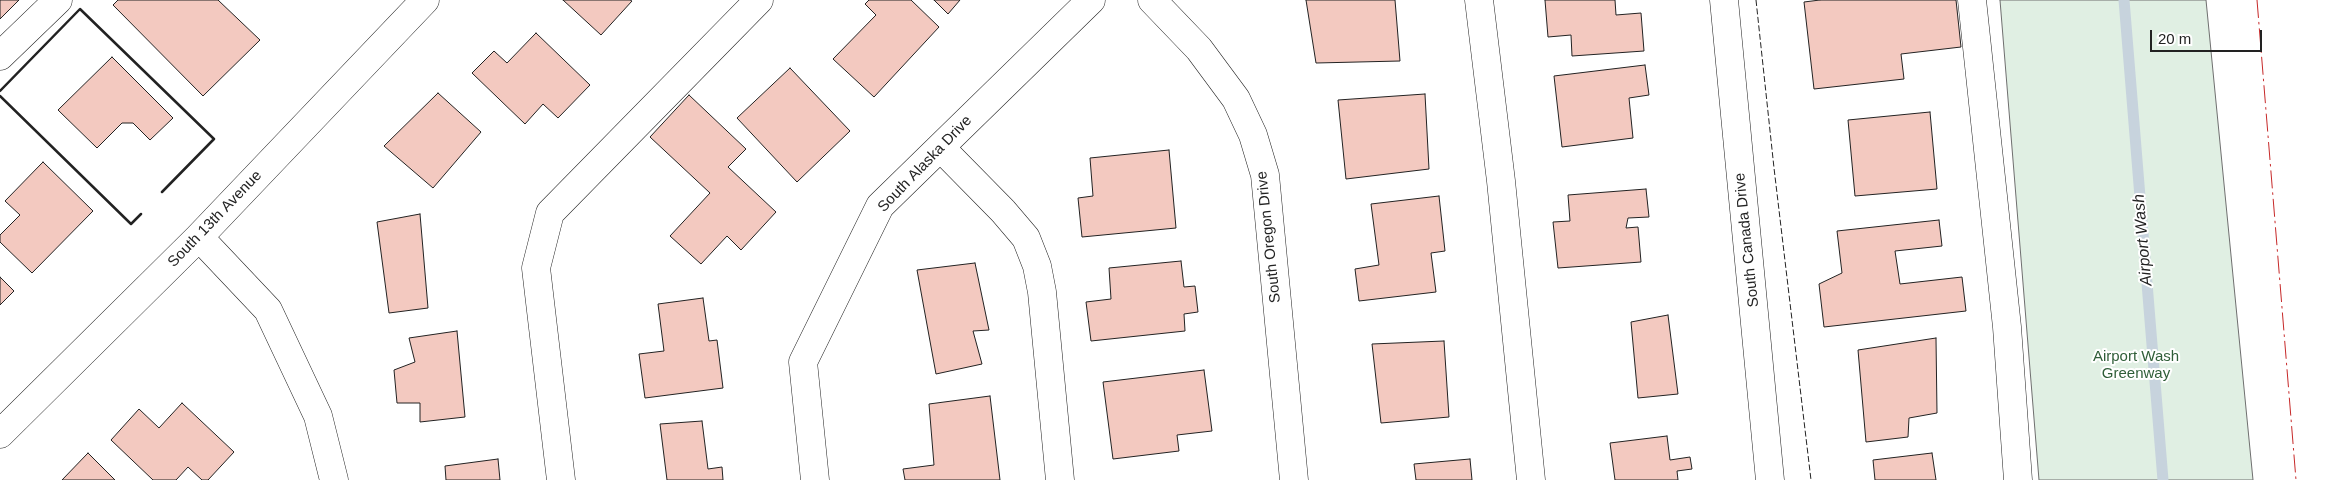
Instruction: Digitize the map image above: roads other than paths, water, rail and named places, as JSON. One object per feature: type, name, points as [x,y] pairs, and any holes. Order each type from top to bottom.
[{"type":"street","points":[[0,56],[58,0]]},
{"type":"street","name":"South 13th Avenue","points":[[0,434],[199,237],[425,0]]},
{"type":"street","points":[[561,480],[536,268],[550,213],[759,0]]},
{"type":"street","name":"South Alaska Drive","points":[[815,480],[803,362],[880,206],[1091,0]]},
{"type":"street","name":"South Oregon Drive","points":[[1152,0],[1199,49],[1236,99],[1253,135],[1265,175],[1294,480]]},
{"type":"street","points":[[1479,0],[1501,180],[1531,480]]},
{"type":"street","name":"South Canada Drive","points":[[1724,0],[1770,480]]},
{"type":"street","points":[[1972,0],[2007,327],[2018,480]]},
{"type":"street","points":[[940,148],[1003,211],[1026,238],[1037,266],[1042,292],[1060,480]]},
{"type":"street","points":[[199,237],[268,310],[318,416],[334,480]]},
{"type":"waterway","name":"Airport Wash","points":[[2124,0],[2163,480]]},
{"type":"park label","name":"Airport Wash Greenway","points":[[2136,366]]}]
